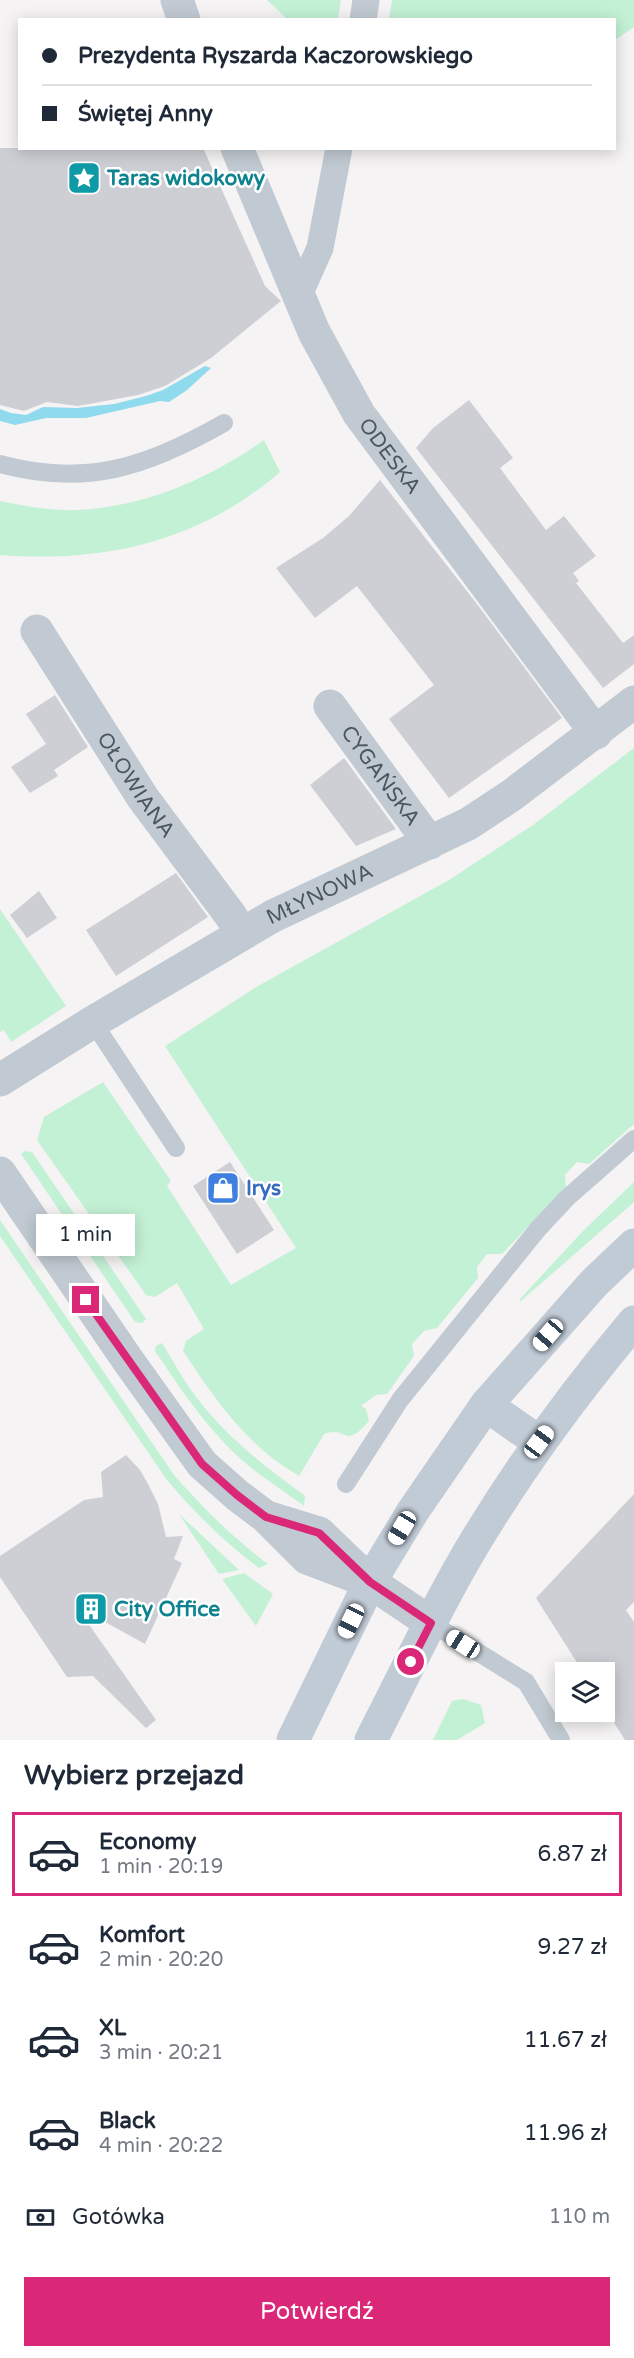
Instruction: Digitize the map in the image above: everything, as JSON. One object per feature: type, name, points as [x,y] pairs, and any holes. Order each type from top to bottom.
[{"type":"main road","points":[[292,1740],[370,1582],[413,1511],[486,1405],[594,1283],[634,1245]]},
{"type":"main road","points":[[371,1740],[472,1548],[539,1442],[580,1386],[634,1322]]},
{"type":"main road","points":[[486,1405],[539,1442]]},
{"type":"street","points":[[177,0],[183,18]]},
{"type":"street","points":[[363,18],[366,0]]},
{"type":"street","name":"ODESKA","points":[[238,150],[314,332],[359,414],[596,733]]},
{"type":"street","points":[[298,297],[321,248],[339,150]]},
{"type":"street","name":"OŁOWIANA","points":[[37,632],[143,798],[242,933]]},
{"type":"street","name":"MŁYNOWA","points":[[0,1080],[242,933],[308,898],[468,824],[513,795],[634,702]]},
{"type":"street","name":"CYGAŃSKA","points":[[330,706],[430,843]]},
{"type":"street","points":[[0,1173],[202,1464],[266,1517],[319,1533],[370,1582],[431,1623]]},
{"type":"lane","points":[[0,464],[54,474],[94,473],[135,465],[184,446],[224,423]]},
{"type":"lane","points":[[93,1022],[176,1148]]},
{"type":"lane","points":[[346,1484],[400,1400],[538,1229],[567,1198],[634,1139]]},
{"type":"lane","points":[[431,1623],[526,1682],[561,1740]]},
{"type":"green space","points":[[267,0],[341,0],[338,18],[286,18]]},
{"type":"green space","points":[[392,0],[634,0],[634,27],[616,39],[616,18],[389,18]]},
{"type":"green space","points":[[264,440],[280,472],[249,496],[217,516],[183,531],[149,543],[113,551],[39,557],[0,555],[0,501],[38,508],[68,510],[102,508],[127,503],[152,497],[199,478]]},
{"type":"green space","points":[[634,748],[634,1124],[589,1164],[577,1162],[565,1175],[566,1187],[502,1254],[487,1254],[477,1267],[478,1278],[437,1328],[424,1331],[412,1344],[414,1356],[387,1394],[376,1395],[361,1406],[366,1409],[369,1421],[361,1430],[350,1436],[338,1432],[324,1434],[299,1476],[253,1441],[230,1417],[211,1391],[183,1351],[186,1341],[204,1329],[177,1283],[155,1297],[146,1295],[37,1140],[44,1117],[103,1082],[171,1181],[167,1186],[231,1285],[296,1248],[165,1046],[258,986],[449,880],[533,825]]},
{"type":"green space","points":[[0,909],[66,1006],[11,1042],[4,1030],[0,1032]]},
{"type":"green space","points":[[25,1151],[32,1152],[146,1319],[142,1323],[135,1322],[21,1154]]},
{"type":"green space","points":[[634,1182],[634,1202],[521,1301],[519,1300],[583,1231]]},
{"type":"green space","points":[[0,1220],[174,1475],[219,1522],[268,1564],[259,1568],[234,1548],[167,1480],[0,1236]]},
{"type":"green space","points":[[162,1343],[185,1382],[218,1423],[245,1449],[305,1496],[304,1506],[255,1471],[226,1445],[155,1351],[156,1346]]},
{"type":"green space","points":[[179,1514],[239,1570],[219,1574]]},
{"type":"green space","points":[[244,1573],[273,1594],[256,1626],[222,1579]]},
{"type":"green space","points":[[463,1699],[481,1705],[485,1723],[457,1740],[433,1740],[452,1701]]},
{"type":"water","points":[[205,366],[211,368],[187,390],[169,402],[160,401],[86,418],[46,418],[15,425],[0,421],[0,409],[26,415],[43,407],[77,408],[114,404],[146,396],[163,390]]},
{"type":"building","points":[[0,148],[18,148],[18,150],[204,150],[265,286],[281,301],[211,358],[165,386],[138,395],[78,406],[47,402],[24,411],[0,405]]},
{"type":"building","points":[[469,400],[513,458],[500,468],[546,530],[564,516],[596,556],[573,573],[579,581],[576,583],[623,643],[634,635],[634,664],[603,688],[416,448],[433,428]]},
{"type":"building","points":[[380,480],[562,718],[449,798],[389,719],[434,685],[357,586],[315,618],[276,568],[323,538],[349,516]]},
{"type":"building","points":[[55,695],[88,747],[54,770],[58,776],[30,793],[11,767],[46,744],[26,714]]},
{"type":"building","points":[[344,758],[396,829],[356,846],[310,785]]},
{"type":"building","points":[[176,873],[208,917],[116,976],[86,930]]},
{"type":"building","points":[[39,891],[57,918],[27,938],[10,915]]},
{"type":"building","points":[[230,1162],[274,1230],[237,1254],[193,1186]]},
{"type":"building","name":"City Office","points":[[126,1455],[140,1470],[158,1504],[166,1537],[183,1536],[174,1559],[182,1563],[145,1644],[76,1606],[156,1720],[146,1728],[93,1676],[67,1677],[0,1577],[0,1556],[84,1500],[103,1497],[101,1472]]},
{"type":"building","points":[[634,1494],[634,1602],[626,1610],[634,1622],[634,1740],[625,1740],[614,1722],[615,1662],[577,1662],[536,1598]]},
{"type":"place","name":"Taras widokowy","points":[[84,178]]},
{"type":"place","name":"Irys","points":[[223,1188]]},
{"type":"place","name":"City Office","points":[[91,1609]]},
{"type":"route","points":[[86,1300],[202,1464],[266,1517],[319,1533],[370,1582],[431,1623],[411,1662]]}]
